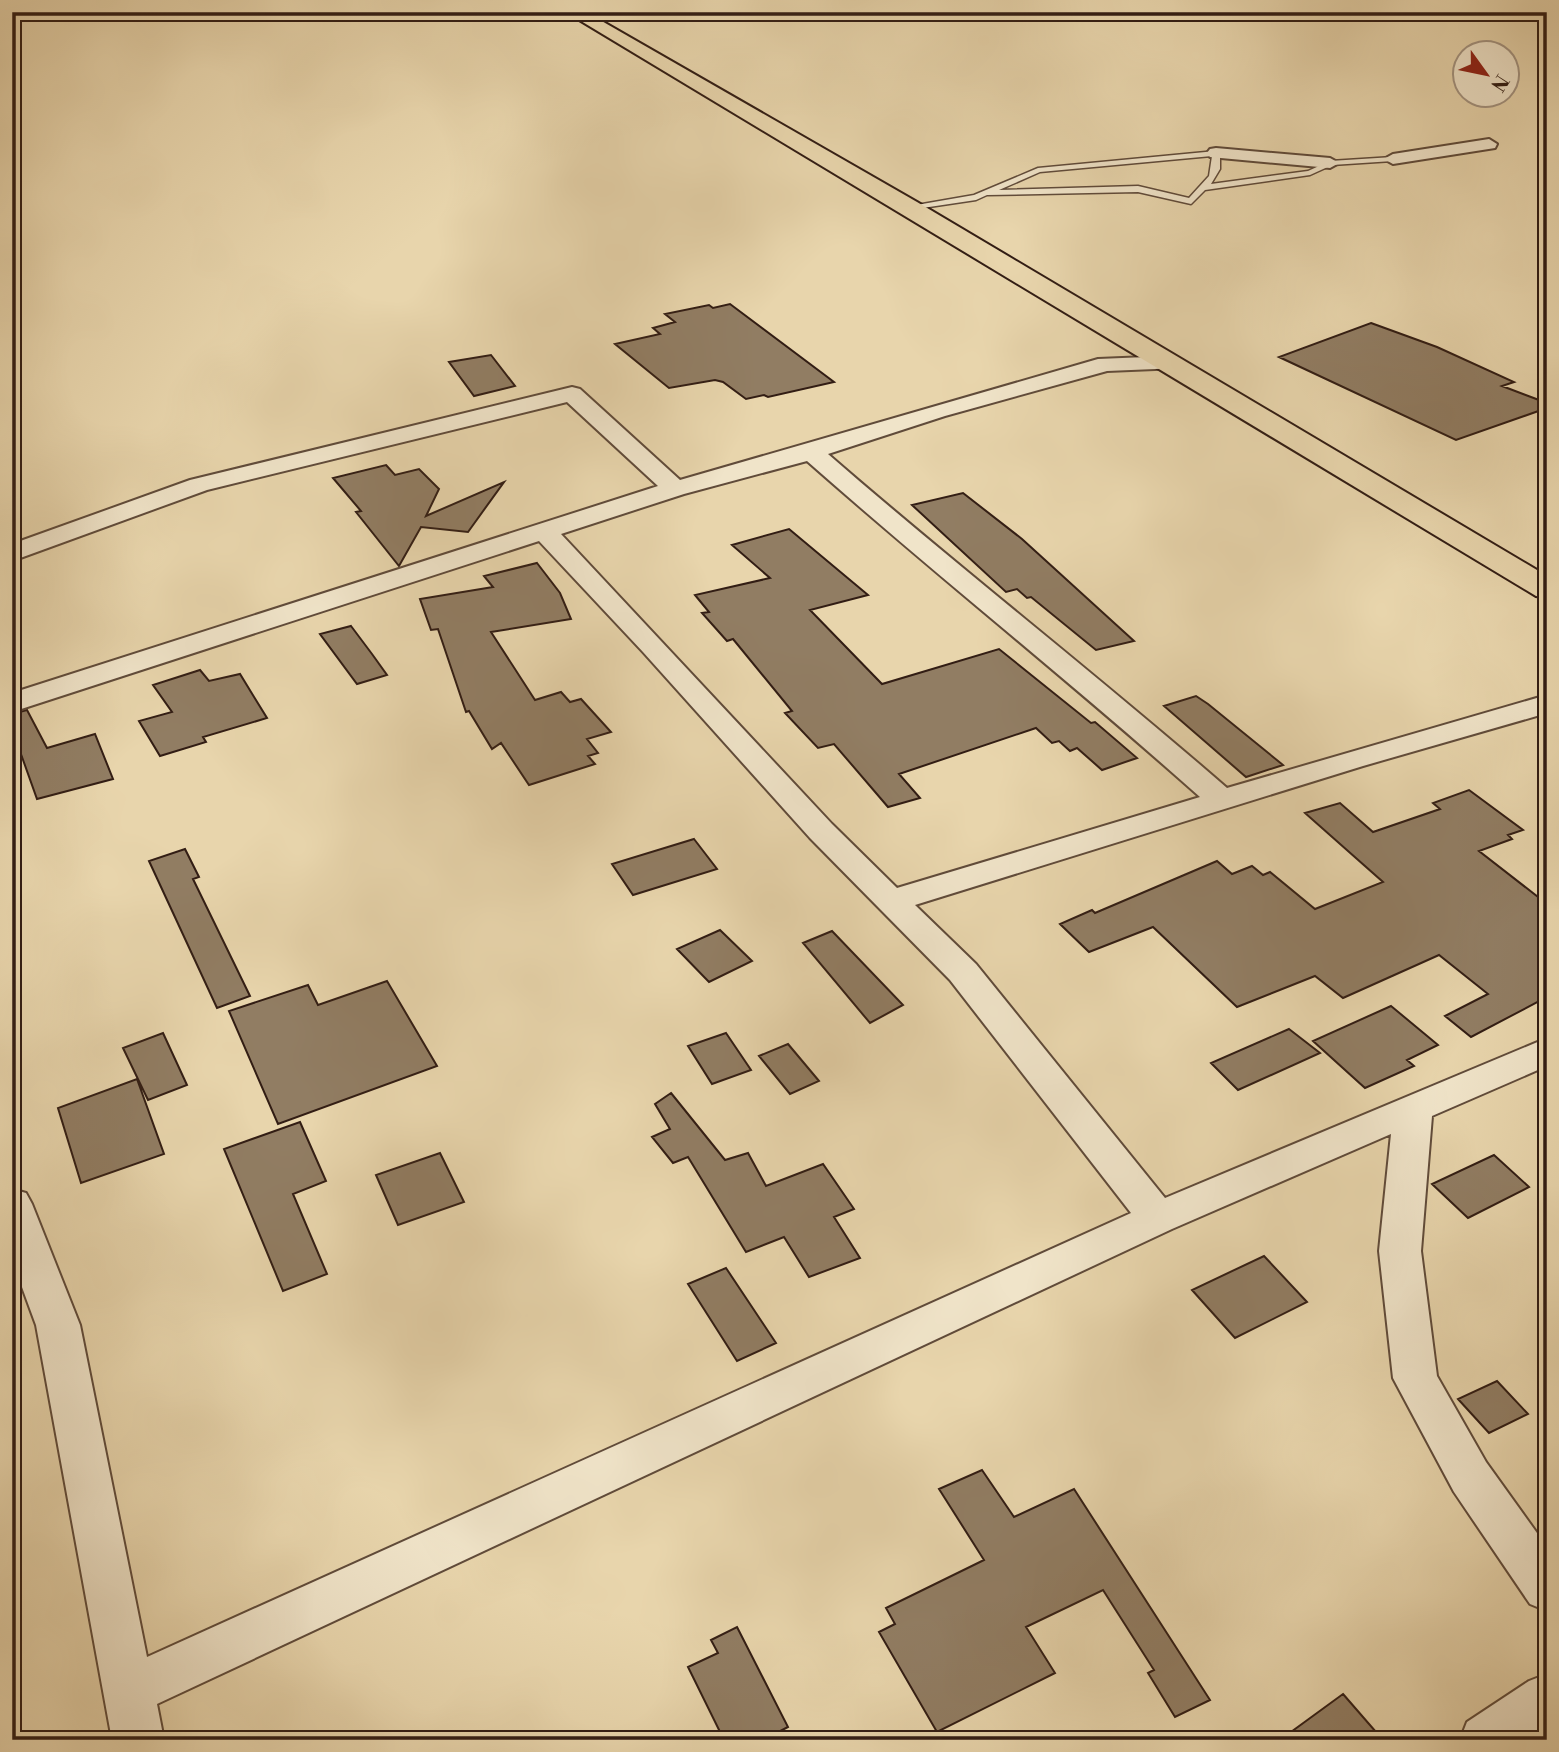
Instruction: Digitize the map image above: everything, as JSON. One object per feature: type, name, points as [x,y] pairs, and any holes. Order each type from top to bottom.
[{"type":"highway","points":[[574,12],[909,207],[1547,589]]},
{"type":"street","points":[[1393,159],[1489,144]]},
{"type":"street","points":[[1216,153],[1330,163]]},
{"type":"street","points":[[12,703],[675,489],[811,452],[937,411],[1106,364],[1171,363]]},
{"type":"street","points":[[12,553],[199,485],[572,394],[675,489]]},
{"type":"street","points":[[811,452],[919,547],[1113,704],[1222,800]]},
{"type":"street","points":[[545,533],[653,646],[821,831],[963,972],[1158,1218]]},
{"type":"street","points":[[890,901],[1352,759],[1547,704]]},
{"type":"street","points":[[127,1692],[1158,1218],[1547,1051]]},
{"type":"street","points":[[1413,1109],[1400,1251],[1415,1378],[1470,1478],[1547,1588]]},
{"type":"street","points":[[12,1204],[58,1325],[138,1740]]},
{"type":"street","points":[[1486,1740],[1527,1715],[1547,1699]]},
{"type":"lane","points":[[909,207],[989,193],[1138,188],[1191,201],[1213,179],[1218,167],[1216,153],[1038,170],[989,193]]},
{"type":"lane","points":[[1202,188],[1310,173],[1330,163],[1393,159]]},
{"type":"building","points":[[730,304],[834,382],[768,397],[764,395],[746,399],[723,382],[715,380],[669,388],[615,344],[660,334],[653,328],[675,322],[665,314],[709,305],[713,308]]},
{"type":"building","points":[[1371,323],[1437,347],[1514,382],[1502,386],[1547,403],[1547,408],[1456,440],[1279,357]]},
{"type":"building","points":[[491,355],[515,386],[474,396],[449,362]]},
{"type":"building","points":[[386,465],[395,475],[419,469],[439,489],[426,516],[504,482],[468,532],[421,527],[399,566],[356,512],[361,511],[333,478]]},
{"type":"building","points":[[963,493],[1022,539],[1134,641],[1096,650],[1031,597],[1027,598],[1017,589],[1006,592],[912,505]]},
{"type":"building","points":[[789,529],[868,595],[810,610],[882,684],[999,649],[1091,723],[1095,722],[1137,758],[1102,770],[1077,748],[1070,751],[1059,741],[1052,743],[1036,728],[899,774],[920,798],[888,807],[834,744],[818,748],[785,713],[792,711],[733,639],[727,641],[702,613],[709,612],[695,595],[770,578],[732,545]]},
{"type":"building","points":[[537,563],[560,593],[571,619],[491,632],[535,700],[561,692],[570,702],[581,699],[611,732],[587,739],[598,753],[588,756],[595,764],[529,785],[501,743],[492,749],[469,711],[466,712],[438,629],[431,630],[420,599],[493,587],[484,576]]},
{"type":"building","points":[[351,626],[387,675],[357,684],[320,634]]},
{"type":"building","points":[[200,670],[209,681],[240,674],[267,718],[203,737],[206,742],[160,756],[139,721],[172,712],[153,685]]},
{"type":"building","points":[[1196,696],[1283,765],[1246,777],[1164,706]]},
{"type":"building","points":[[27,710],[47,748],[95,734],[113,779],[37,799],[12,729],[12,714]]},
{"type":"building","points":[[1469,790],[1523,830],[1508,835],[1512,839],[1479,851],[1547,904],[1547,997],[1471,1037],[1445,1016],[1488,994],[1439,955],[1343,998],[1315,976],[1237,1007],[1153,927],[1089,952],[1060,924],[1092,910],[1095,913],[1217,861],[1232,874],[1252,866],[1263,875],[1270,872],[1315,909],[1383,882],[1305,813],[1340,803],[1373,832],[1440,809],[1433,803]]},
{"type":"building","points":[[694,839],[717,869],[633,895],[612,864]]},
{"type":"building","points":[[185,849],[199,877],[193,879],[250,996],[217,1008],[149,861]]},
{"type":"building","points":[[720,930],[752,961],[709,982],[677,949]]},
{"type":"building","points":[[832,931],[903,1005],[870,1023],[803,943]]},
{"type":"building","points":[[387,981],[437,1066],[278,1124],[229,1011],[308,985],[318,1005]]},
{"type":"building","points":[[1391,1006],[1438,1045],[1407,1060],[1414,1066],[1365,1088],[1313,1041]]},
{"type":"building","points":[[1289,1029],[1320,1053],[1238,1090],[1211,1063]]},
{"type":"building","points":[[163,1033],[187,1085],[148,1100],[123,1048]]},
{"type":"building","points":[[726,1033],[751,1070],[712,1084],[688,1046]]},
{"type":"building","points":[[788,1044],[819,1081],[790,1094],[759,1056]]},
{"type":"building","points":[[137,1079],[164,1154],[81,1183],[58,1108]]},
{"type":"building","points":[[671,1093],[725,1160],[748,1153],[766,1186],[823,1164],[854,1209],[834,1217],[860,1258],[809,1277],[784,1237],[746,1252],[688,1157],[673,1163],[652,1137],[670,1129],[655,1104]]},
{"type":"building","points":[[300,1122],[326,1181],[293,1194],[327,1274],[283,1291],[224,1149]]},
{"type":"building","points":[[440,1153],[464,1202],[398,1225],[376,1175]]},
{"type":"building","points":[[1494,1155],[1529,1187],[1468,1218],[1432,1184]]},
{"type":"building","points":[[1264,1256],[1307,1302],[1235,1338],[1192,1290]]},
{"type":"building","points":[[726,1268],[776,1343],[737,1361],[688,1284]]},
{"type":"building","points":[[1497,1381],[1528,1414],[1489,1433],[1458,1399]]},
{"type":"building","points":[[982,1470],[1014,1517],[1074,1489],[1210,1700],[1175,1717],[1148,1673],[1154,1670],[1103,1590],[1026,1627],[1055,1673],[937,1732],[879,1632],[895,1624],[886,1608],[984,1560],[939,1489]]},
{"type":"building","points":[[737,1627],[788,1727],[763,1740],[724,1740],[688,1667],[718,1653],[711,1640]]},
{"type":"building","points":[[1343,1694],[1383,1740],[1280,1740]]}]
